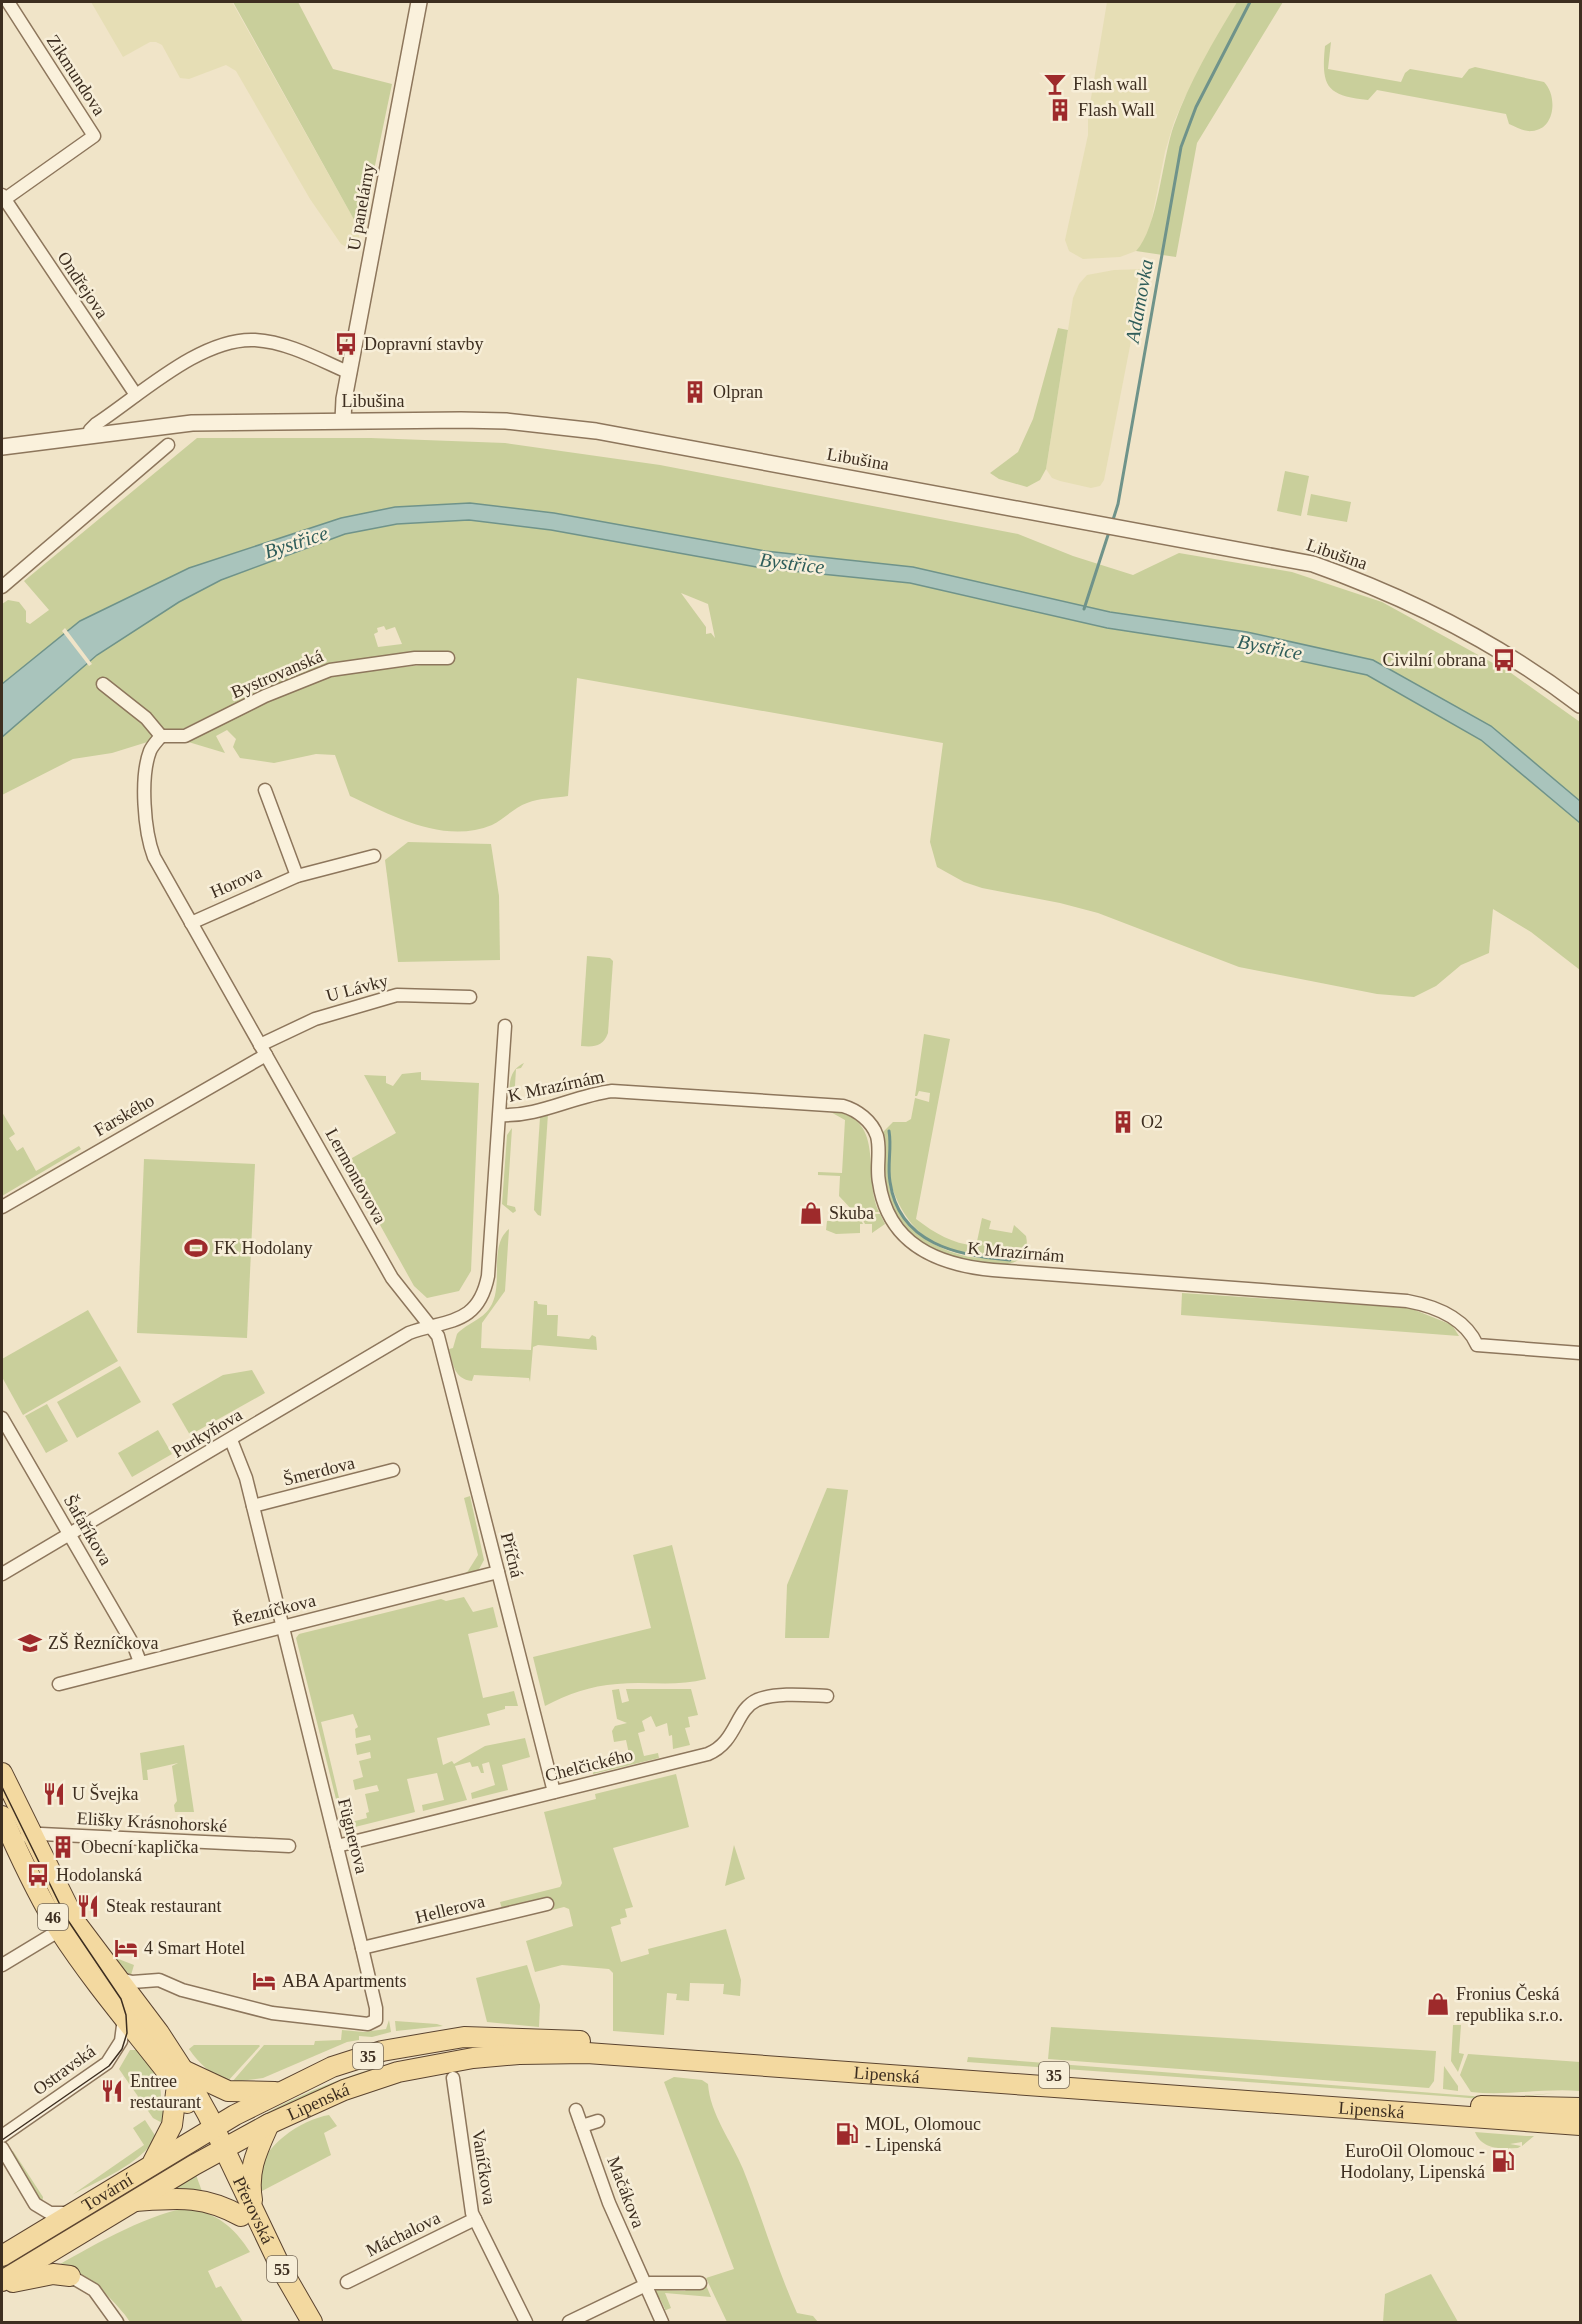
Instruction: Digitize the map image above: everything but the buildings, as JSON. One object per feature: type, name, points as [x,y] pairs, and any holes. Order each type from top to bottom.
[{"type":"main road","points":[[2,1773],[22,1838]]},
{"type":"main road","name":"46","points":[[2,1816],[22,1838],[76,1923],[124,2016],[180,2078]]},
{"type":"main road","name":"46","points":[[22,1838],[60,1930],[107,1982],[146,2015],[180,2078]]},
{"type":"main road","name":"Lipenská","points":[[208,2126],[332,2067],[382,2052],[435,2041],[484,2036],[1486,2106],[1581,2108]]},
{"type":"main road","name":"Lipenská","points":[[217,2152],[269,2124],[344,2090],[414,2068],[496,2055],[578,2053],[1581,2125]]},
{"type":"main road","points":[[152,2164],[172,2125],[180,2078],[228,2091],[278,2092]]},
{"type":"main road","name":"Přerovská","points":[[180,2078],[208,2126],[217,2152],[248,2215],[312,2322]]},
{"type":"main road","points":[[133,2201],[196,2199],[248,2215],[250,2170],[269,2124]]},
{"type":"main road","name":"Tovární","points":[[2,2256],[152,2164],[208,2126]]},
{"type":"main road","name":"Tovární","points":[[2,2283],[133,2201],[217,2152]]},
{"type":"main road","name":"55","points":[[248,2215],[298,2322]]},
{"type":"main road","points":[[2,2283],[37,2276],[70,2276]]},
{"type":"street","name":"Zikmundova","points":[[3,197],[94,136],[8,2]]},
{"type":"street","name":"U panelárny","points":[[343,420],[419,2]]},
{"type":"street","name":"Ondřejova","points":[[3,197],[136,395]]},
{"type":"street","name":"Libušina","points":[[90,436],[92,427],[177,366],[226,344],[243,340],[281,345],[350,373]]},
{"type":"street","name":"Libušina","points":[[2,447],[192,423],[343,420],[506,421],[596,431],[1285,557],[1335,571],[1431,614],[1522,662],[1581,705]]},
{"type":"street","points":[[4,580],[168,446]]},
{"type":"street","name":"Bystrovanská","points":[[161,736],[185,736],[265,696],[330,670],[415,658],[448,658]]},
{"type":"street","points":[[103,684],[146,718],[161,736]]},
{"type":"street","name":"Lermontovova","points":[[161,736],[151,749],[147,761],[145,804],[148,841],[191,923],[392,1278],[433,1327]]},
{"type":"street","points":[[265,790],[297,876]]},
{"type":"street","name":"Horova","points":[[191,923],[297,876],[374,856]]},
{"type":"street","name":"U Lávky","points":[[263,1050],[315,1019],[397,995],[470,997]]},
{"type":"street","points":[[433,1327],[447,1324],[472,1311],[485,1291],[505,1026]]},
{"type":"street","name":"Farského","points":[[2,1207],[263,1050]]},
{"type":"street","name":"K Mrazírnám","points":[[500,1115],[526,1114],[590,1095],[612,1091],[843,1106],[864,1117],[875,1132],[880,1191],[897,1226],[918,1248],[942,1261],[993,1270],[1407,1301],[1428,1305],[1445,1313],[1468,1331],[1477,1345],[1581,1353]]},
{"type":"street","name":"Purkyňova","points":[[2,1574],[409,1333],[433,1327]]},
{"type":"street","name":"Příčná","points":[[433,1327],[440,1345],[554,1792]]},
{"type":"street","name":"Šafaříkova","points":[[2,1418],[134,1646],[140,1662]]},
{"type":"street","name":"Fügnerova","points":[[107,1982],[153,1979],[182,1990],[272,2013],[372,2023],[376,2020],[362,1948],[253,1506],[240,1458],[231,1440]]},
{"type":"street","name":"Šmerdova","points":[[253,1506],[393,1470]]},
{"type":"street","name":"Řezníčkova","points":[[59,1684],[498,1572]]},
{"type":"street","name":"Chelčického","points":[[337,1846],[718,1750],[730,1738],[746,1710],[758,1700],[826,1696]]},
{"type":"street","name":"Elišky Krásnohorské","points":[[22,1838],[290,1846]]},
{"type":"street","name":"Hellerova","points":[[362,1948],[547,1904]]},
{"type":"street","points":[[2,1965],[60,1930]]},
{"type":"street","points":[[146,2015],[142,1995],[145,1986],[153,1979]]},
{"type":"street","name":"Ostravská","points":[[2,2136],[107,2063],[121,2042],[124,2016]]},
{"type":"street","name":"Vaníčkova","points":[[453,2078],[475,2219],[526,2322]]},
{"type":"street","name":"Mačákova","points":[[576,2110],[609,2203],[662,2322]]},
{"type":"street","points":[[582,2126],[598,2121]]},
{"type":"street","points":[[5,2153],[38,2207],[50,2213],[71,2213]]},
{"type":"street","name":"Máchalova","points":[[347,2282],[475,2219]]},
{"type":"street","points":[[70,2276],[94,2290],[117,2322]]},
{"type":"street","points":[[568,2322],[644,2285],[661,2281],[700,2283]]},
{"type":"shaded area","points":[[91,2],[232,2],[357,225],[360,241],[357,249],[353,251],[341,244],[310,199],[236,71],[226,65],[189,79],[180,78],[162,45],[156,42],[150,42],[123,57]]},
{"type":"shaded area","points":[[1107,2],[1237,2],[1184,99],[1174,122],[1165,152],[1150,228],[1143,243],[1136,251],[1120,257],[1083,259],[1069,251],[1065,240],[1088,135],[1088,116]]},
{"type":"shaded area","points":[[1145,269],[1104,480],[1100,486],[1091,488],[1052,478],[1046,469],[1073,298],[1079,284],[1087,275],[1114,270]]},
{"type":"green space","points":[[233,2],[298,2],[333,69],[392,84],[364,218],[357,225]]},
{"type":"green space","points":[[1237,2],[1283,2],[1197,143],[1176,257],[1136,251],[1150,226],[1155,210],[1170,139],[1180,109],[1202,62]]},
{"type":"green space","points":[[1331,42],[1328,69],[1401,82],[1405,73],[1410,69],[1462,78],[1469,69],[1475,67],[1544,82],[1551,95],[1550,119],[1540,129],[1529,131],[1509,124],[1506,114],[1377,90],[1368,100],[1343,96],[1329,86],[1324,71],[1325,46]]},
{"type":"green space","points":[[1058,328],[1068,330],[1046,469],[1040,480],[1027,487],[999,479],[990,473],[1018,452],[1033,419]]},
{"type":"green space","points":[[197,438],[371,438],[505,443],[660,465],[1018,534],[1073,556],[1133,575],[1179,553],[1292,572],[1382,602],[1511,673],[1580,722],[1580,801],[1491,726],[1373,660],[1247,632],[1110,612],[913,567],[765,551],[554,513],[470,503],[395,507],[341,518],[189,568],[80,621],[2,684],[2,604],[8,600],[19,602],[26,611],[26,622],[30,624],[49,610],[24,581]]},
{"type":"green space","points":[[1285,471],[1309,476],[1301,516],[1277,511]]},
{"type":"green space","points":[[1311,494],[1351,502],[1347,522],[1307,515]]},
{"type":"green space","points":[[469,520],[551,530],[762,568],[910,583],[1107,628],[1244,649],[1367,675],[1481,740],[1580,823],[1580,970],[1531,932],[1493,909],[1489,953],[1461,965],[1436,986],[1414,997],[1377,994],[1239,967],[1098,913],[982,888],[964,882],[937,867],[930,842],[943,743],[577,678],[568,796],[527,803],[492,825],[474,830],[455,832],[418,825],[350,796],[335,755],[316,754],[274,763],[240,758],[233,747],[236,739],[227,730],[216,736],[225,753],[185,741],[272,698],[333,675],[439,663],[438,652],[405,653],[328,665],[267,688],[170,735],[112,753],[73,759],[2,795],[2,737],[97,655],[179,602],[221,580],[345,534],[397,524]],"holes":[[[681,593],[708,604],[715,638],[711,633],[706,634],[706,627]],[[384,626],[386,630],[395,627],[402,644],[378,647],[374,634],[378,632],[377,628]]]},
{"type":"green space","points":[[408,842],[491,844],[499,896],[500,960],[398,962],[385,860]]},
{"type":"green space","points":[[587,956],[610,958],[613,961],[608,1033],[601,1044],[581,1046]]},
{"type":"green space","points":[[924,1034],[950,1039],[916,1219],[944,1237],[976,1246],[982,1218],[991,1221],[989,1229],[1012,1233],[1014,1225],[1026,1236],[1026,1250],[1019,1259],[1008,1264],[994,1265],[948,1257],[922,1244],[902,1224],[893,1208],[888,1191],[883,1132],[893,1122],[906,1122],[911,1119],[915,1098],[929,1102],[930,1093],[919,1091],[915,1096]],"holes":[[[889,1178],[904,1214],[920,1233],[941,1247],[981,1258],[949,1251],[934,1244],[920,1234],[898,1210]]]},
{"type":"green space","points":[[516,1069],[514,1101],[509,1094],[510,1080]]},
{"type":"green space","points":[[421,1072],[421,1080],[479,1083],[471,1271],[459,1291],[427,1298],[414,1286],[345,1162],[396,1133],[364,1075],[386,1076],[386,1083],[393,1086],[402,1074]]},
{"type":"green space","points":[[827,1110],[846,1115],[859,1123],[866,1135],[870,1149],[874,1197],[879,1212],[854,1212],[839,1196],[840,1176],[818,1175],[818,1172],[842,1173],[845,1120]]},
{"type":"green space","points":[[2,1112],[15,1134],[9,1138],[17,1151],[23,1147],[36,1171],[79,1146],[81,1149],[2,1196]]},
{"type":"green space","points":[[548,1114],[541,1216],[534,1210],[540,1117]]},
{"type":"green space","points":[[512,1128],[507,1205],[515,1207],[516,1211],[513,1213],[502,1204],[507,1135]]},
{"type":"green space","name":"FK Hodolany","points":[[144,1159],[255,1164],[247,1338],[137,1333]]},
{"type":"green space","points":[[858,1214],[863,1224],[860,1224],[860,1233],[836,1234],[826,1230],[827,1221],[838,1220]]},
{"type":"green space","points":[[860,1214],[880,1214],[885,1224],[872,1233],[872,1224],[865,1224]]},
{"type":"green space","points":[[509,1229],[505,1291],[482,1323],[481,1348],[531,1350],[534,1301],[537,1301],[538,1304],[547,1305],[547,1315],[558,1315],[557,1336],[589,1339],[592,1335],[596,1337],[597,1350],[538,1345],[533,1347],[530,1382],[529,1378],[474,1375],[472,1381],[466,1380],[455,1370],[449,1349],[453,1348],[457,1334],[485,1314],[492,1304],[495,1295],[499,1244]]},
{"type":"green space","points":[[1182,1293],[1410,1308],[1452,1325],[1459,1336],[1181,1315]]},
{"type":"green space","points":[[88,1310],[118,1361],[23,1415],[2,1377],[2,1359]]},
{"type":"green space","points":[[120,1366],[141,1402],[77,1438],[57,1402]]},
{"type":"green space","points":[[252,1370],[265,1393],[190,1435],[172,1404],[223,1375]]},
{"type":"green space","points":[[47,1404],[68,1441],[46,1453],[25,1416]]},
{"type":"green space","points":[[158,1430],[172,1454],[132,1477],[118,1453]]},
{"type":"green space","points":[[827,1488],[848,1490],[829,1638],[785,1638],[787,1585]]},
{"type":"green space","points":[[470,1496],[484,1560],[478,1571],[462,1576],[478,1555],[464,1498]]},
{"type":"green space","points":[[672,1545],[706,1679],[684,1683],[607,1685],[571,1694],[545,1706],[533,1657],[651,1628],[633,1555]]},
{"type":"green space","points":[[464,1597],[473,1612],[493,1607],[498,1627],[468,1634],[483,1698],[514,1691],[518,1706],[505,1706],[505,1709],[487,1714],[490,1725],[437,1738],[443,1765],[452,1761],[454,1764],[485,1746],[525,1738],[530,1757],[502,1765],[508,1790],[472,1799],[471,1793],[495,1785],[489,1762],[482,1764],[484,1773],[481,1773],[478,1766],[472,1767],[470,1762],[455,1766],[467,1800],[423,1811],[422,1805],[444,1800],[437,1773],[407,1779],[415,1812],[347,1829],[342,1809],[348,1808],[351,1822],[367,1818],[366,1813],[369,1812],[365,1794],[379,1791],[377,1785],[355,1790],[353,1780],[363,1777],[359,1761],[371,1758],[370,1752],[357,1755],[355,1744],[371,1740],[370,1735],[356,1738],[355,1729],[358,1727],[353,1714],[321,1722],[339,1798],[336,1799],[296,1638],[299,1634],[441,1599],[446,1601]]},
{"type":"green space","points":[[619,1689],[622,1703],[629,1701],[626,1689],[691,1689],[698,1715],[688,1717],[690,1727],[685,1728],[690,1745],[673,1749],[672,1735],[669,1736],[667,1723],[656,1727],[651,1716],[642,1721],[645,1731],[638,1733],[644,1756],[658,1753],[659,1758],[593,1774],[592,1769],[628,1760],[626,1740],[614,1742],[612,1731],[615,1726],[627,1723],[617,1719],[612,1690]]},
{"type":"green space","points":[[184,1745],[194,1812],[175,1812],[174,1805],[177,1801],[172,1766],[178,1763],[147,1770],[148,1780],[143,1780],[140,1753]]},
{"type":"green space","points":[[676,1774],[689,1827],[613,1848],[633,1907],[625,1909],[627,1917],[620,1919],[621,1924],[611,1927],[621,1962],[649,1954],[648,1949],[726,1929],[741,1980],[740,1996],[723,1994],[724,1984],[690,1983],[689,2001],[676,2000],[677,1994],[667,1993],[664,2035],[613,2031],[613,1973],[609,1969],[562,1965],[535,1972],[526,1941],[573,1926],[569,1909],[564,1907],[548,1911],[545,1898],[502,1909],[500,1902],[560,1887],[562,1883],[544,1812],[596,1799],[595,1794]]},
{"type":"green space","points":[[734,1845],[745,1879],[725,1886]]},
{"type":"green space","points":[[116,1958],[134,1965],[131,1975],[113,1963]]},
{"type":"green space","points":[[527,1965],[540,2005],[539,2027],[487,2022],[476,1978]]},
{"type":"green space","points":[[389,2020],[391,2032],[372,2037],[359,2036],[359,2040],[347,2042],[263,2078],[232,2082],[264,2045],[314,2045],[315,2041],[341,2040],[342,2030],[364,2032],[386,2029]]},
{"type":"green space","points":[[395,2021],[437,2024],[443,2026],[396,2031]]},
{"type":"green space","points":[[1453,2025],[1461,2025],[1459,2053],[1464,2054],[1458,2072],[1451,2061]]},
{"type":"green space","points":[[1051,2027],[1436,2051],[1434,2081],[1429,2088],[1048,2059]]},
{"type":"green space","points":[[194,2045],[260,2046],[228,2081],[211,2072],[197,2060],[189,2049]]},
{"type":"green space","points":[[503,2047],[344,2080],[287,2105],[243,2130],[241,2127],[305,2094],[367,2070],[432,2055]]},
{"type":"green space","points":[[130,2050],[137,2050],[159,2082],[160,2104],[168,2114],[166,2125],[153,2118],[119,2069]]},
{"type":"green space","points":[[1468,2054],[1580,2062],[1580,2091],[1471,2092],[1460,2075]]},
{"type":"green space","points":[[968,2057],[1498,2098],[1555,2093],[1492,2100],[967,2062]]},
{"type":"green space","points":[[1444,2066],[1458,2086],[1458,2091],[1443,2089]]},
{"type":"green space","points":[[674,2077],[702,2080],[708,2084],[713,2106],[743,2169],[797,2313],[813,2316],[818,2322],[727,2322],[706,2278],[734,2269],[664,2082]]},
{"type":"green space","points":[[329,2115],[337,2126],[324,2133],[331,2155],[262,2191],[259,2178],[268,2152],[278,2141],[303,2124]]},
{"type":"green space","points":[[145,2120],[156,2137],[149,2147],[130,2164],[72,2195],[144,2145],[133,2128]]},
{"type":"green space","points":[[1475,2132],[1534,2136],[1522,2146],[1522,2142],[1510,2144],[1521,2146],[1518,2148],[1499,2148],[1482,2142]]},
{"type":"green space","points":[[13,2151],[43,2197],[42,2205],[10,2153]]},
{"type":"green space","points":[[183,2154],[185,2158],[2,2269],[2,2264]]},
{"type":"green space","points":[[196,2175],[203,2194],[163,2196]]},
{"type":"green space","points":[[186,2208],[207,2213],[223,2222],[250,2252],[208,2271],[216,2288],[221,2286],[243,2322],[130,2322],[107,2295],[84,2277],[75,2273],[50,2270],[134,2225]]},
{"type":"green space","points":[[1431,2274],[1458,2322],[1383,2322],[1385,2294]]},
{"type":"green space","points":[[706,2285],[711,2297],[665,2293],[671,2308],[661,2312],[665,2309],[660,2299],[656,2300],[654,2291],[662,2286],[665,2290],[685,2291],[688,2287],[701,2289]]},
{"type":"water","name":"Bystřice","points":[[470,503],[554,513],[765,551],[913,567],[1110,612],[1247,632],[1373,660],[1491,726],[1580,801],[1580,823],[1481,740],[1367,675],[1244,649],[1107,628],[910,583],[762,568],[551,530],[469,520],[397,524],[345,534],[221,580],[179,602],[97,655],[2,737],[2,684],[80,621],[189,568],[341,518],[395,507]]},
{"type":"pier","points":[[65,628],[92,664],[89,666],[62,631]]},
{"type":"waterway","name":"Adamovka","points":[[1112,523],[1118,504],[1181,147],[1196,107],[1250,2]]},
{"type":"waterway","name":"Adamovka","points":[[1084,609],[1109,532]]},
{"type":"waterway","points":[[889,1131],[890,1182],[896,1203],[905,1220],[918,1233],[952,1250],[1010,1260]]},
{"type":"tram line","points":[[2,1787],[67,1919],[121,1999],[126,2015],[127,2033],[122,2049],[109,2066],[2,2140]]},
{"type":"place","name":"Flash wall","points":[[1055,84]]},
{"type":"place","name":"Flash Wall","points":[[1060,110]]},
{"type":"place","name":"Dopravní stavby","points":[[346,344]]},
{"type":"place","name":"Olpran","points":[[695,392]]},
{"type":"place","name":"Civilní obrana","points":[[1504,660]]},
{"type":"place","name":"O2","points":[[1123,1122]]},
{"type":"place","name":"Skuba","points":[[811,1213]]},
{"type":"place","name":"FK Hodolany","points":[[196,1248]]},
{"type":"place","name":"ZŠ Řezníčkova","points":[[30,1643]]},
{"type":"place","name":"U Švejka","points":[[54,1794]]},
{"type":"place","name":"Obecní kaplička","points":[[63,1847]]},
{"type":"place","name":"Hodolanská","points":[[38,1875]]},
{"type":"place","name":"Steak restaurant","points":[[88,1906]]},
{"type":"place","name":"4 Smart Hotel","points":[[126,1948]]},
{"type":"place","name":"ABA Apartments","points":[[264,1981]]},
{"type":"place","name":"Fronius Česká republika s.r.o.","points":[[1438,2004]]},
{"type":"place","name":"Entree restaurant","points":[[112,2091]]},
{"type":"place","name":"MOL, Olomouc - Lipenská","points":[[847,2134]]},
{"type":"place","name":"EuroOil Olomouc - Hodolany, Lipenská","points":[[1503,2161]]}]
